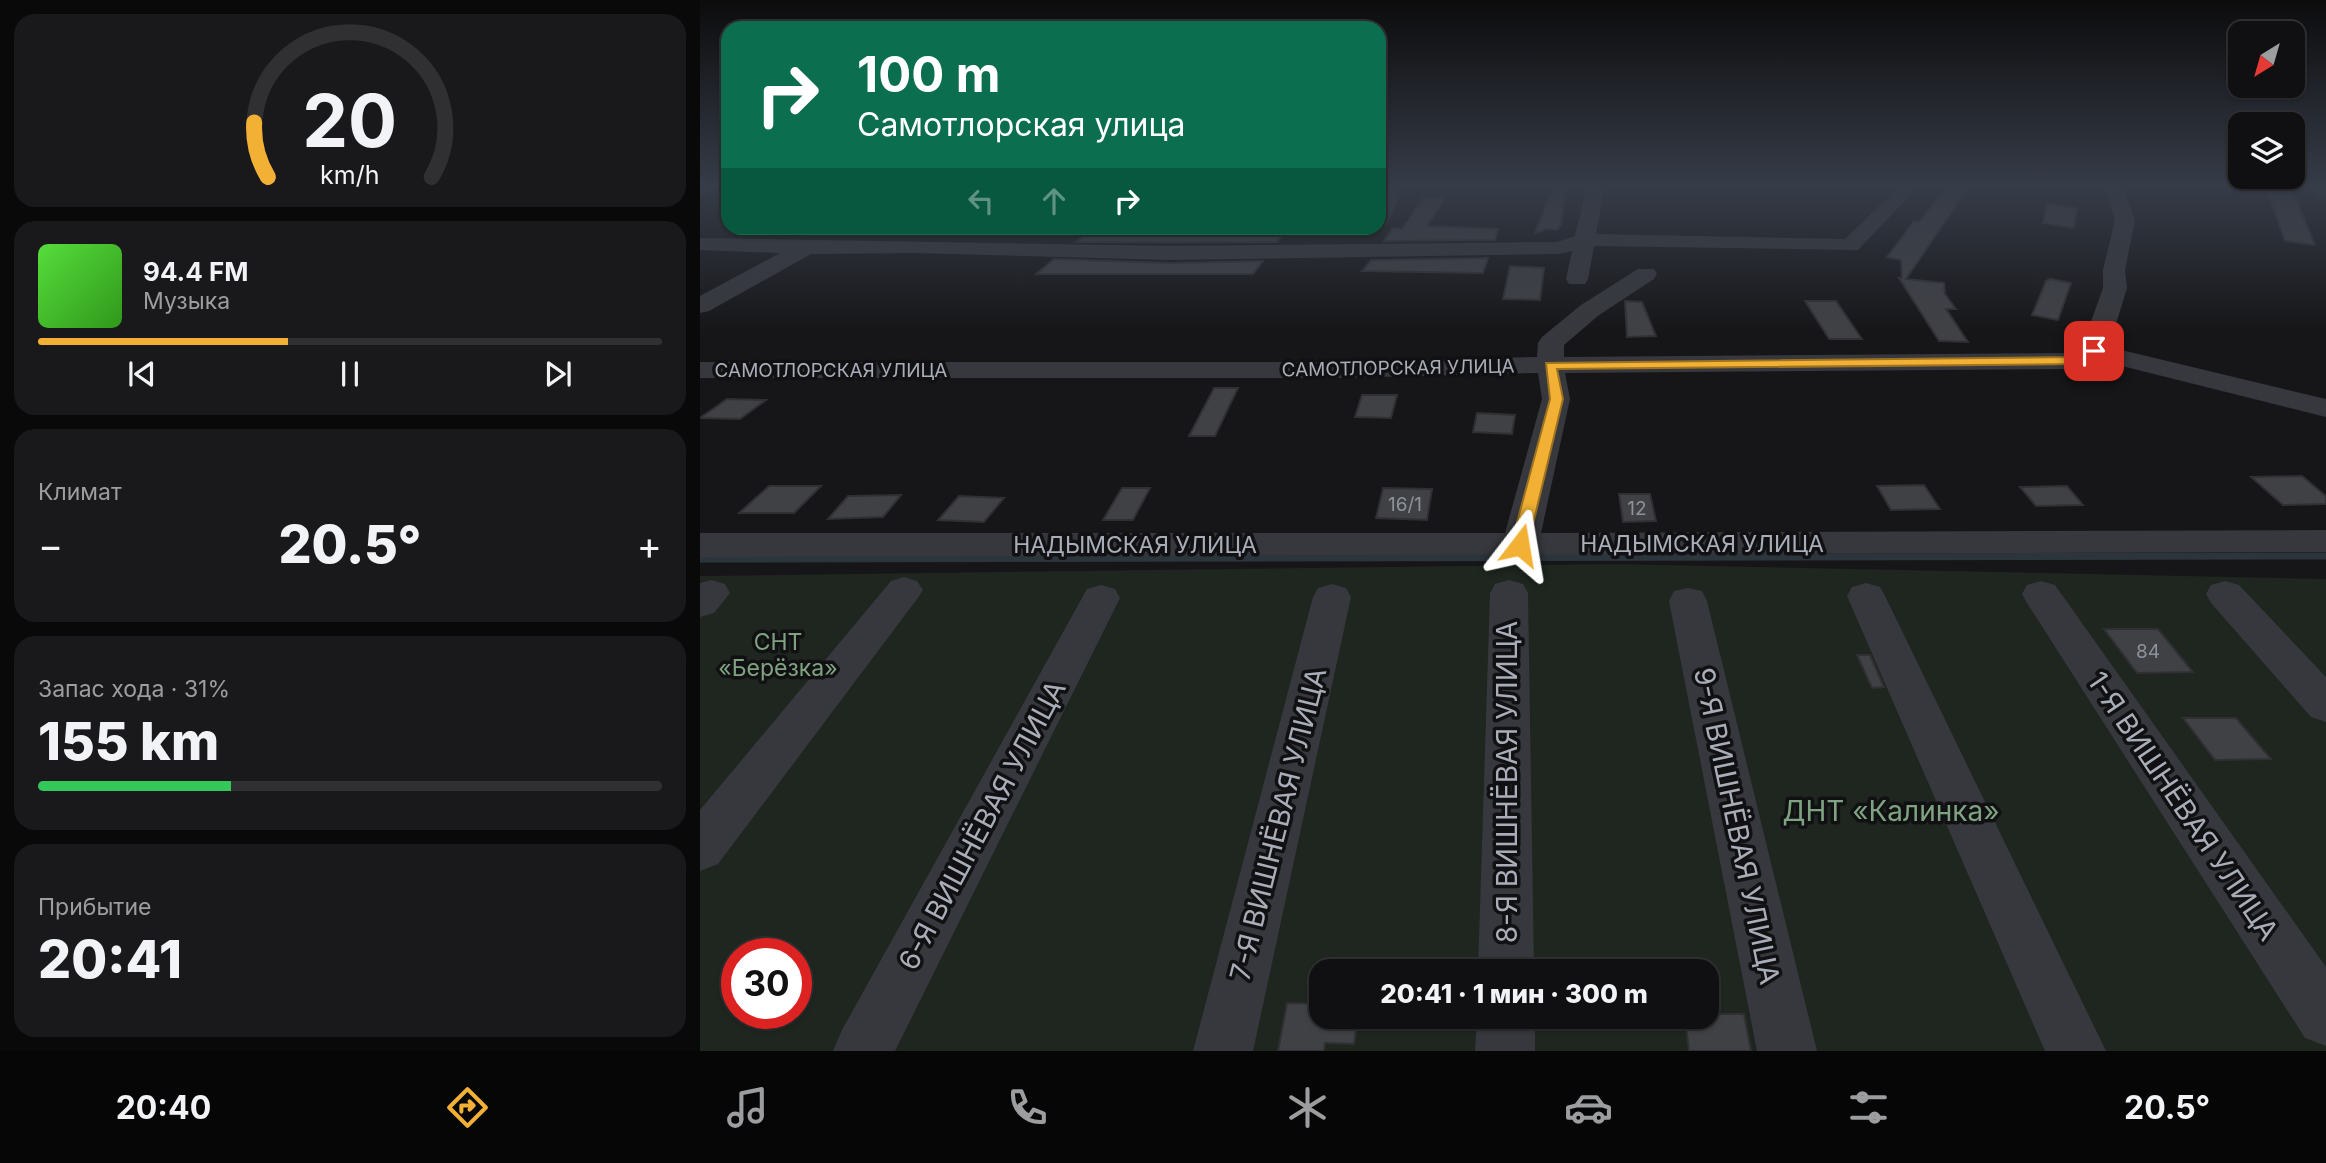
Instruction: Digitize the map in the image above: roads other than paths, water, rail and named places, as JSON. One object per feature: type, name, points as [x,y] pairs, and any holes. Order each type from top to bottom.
[{"type":"street","points":[[1577,279],[1586,234]]},
{"type":"street","points":[[700,244],[1170,253],[1558,248],[1585,240],[1850,245],[1861,234]]},
{"type":"street","points":[[2122,234],[2113,270],[2115,288],[2094,351],[2326,408]]},
{"type":"street","points":[[700,306],[833,235]]},
{"type":"street","points":[[1367,250],[1374,235]]},
{"type":"street","points":[[1520,545],[1556,399],[1550,365],[1551,343],[1590,310],[1646,274]]},
{"type":"street","name":"САМОТЛОРСКАЯ УЛИЦА","points":[[700,370],[1338,370],[1550,365],[2077,361],[2094,351]]},
{"type":"street","name":"НАДЫМСКАЯ УЛИЦА","points":[[700,545],[2326,541]]},
{"type":"street","points":[[700,848],[904,590]]},
{"type":"street","name":"8-Я ВИШНЁВАЯ УЛИЦА","points":[[1506,959],[1509,593]]},
{"type":"street","name":"1-Я ВИШНЁВАЯ УЛИЦА","points":[[2041,594],[2326,1017]]},
{"type":"street","points":[[2225,594],[2326,705]]},
{"type":"street","points":[[1866,596],[2076,1051]]},
{"type":"street","name":"7-Я ВИШНЁВАЯ УЛИЦА","points":[[1223,1051],[1332,597]]},
{"type":"street","name":"6-Я ВИШНЁВАЯ УЛИЦА","points":[[863,1051],[1101,598]]},
{"type":"street","name":"9-Я ВИШНЁВАЯ УЛИЦА","points":[[1688,601],[1787,1051]]},
{"type":"street","points":[[1505,1051],[1506,1029]]},
{"type":"waterway","points":[[700,559],[2326,556]]},
{"type":"park label","name":"СНТ «Берёзка»","points":[[778,655]]},
{"type":"park label","name":"ДНТ «Калинка»","points":[[1891,811]]}]
